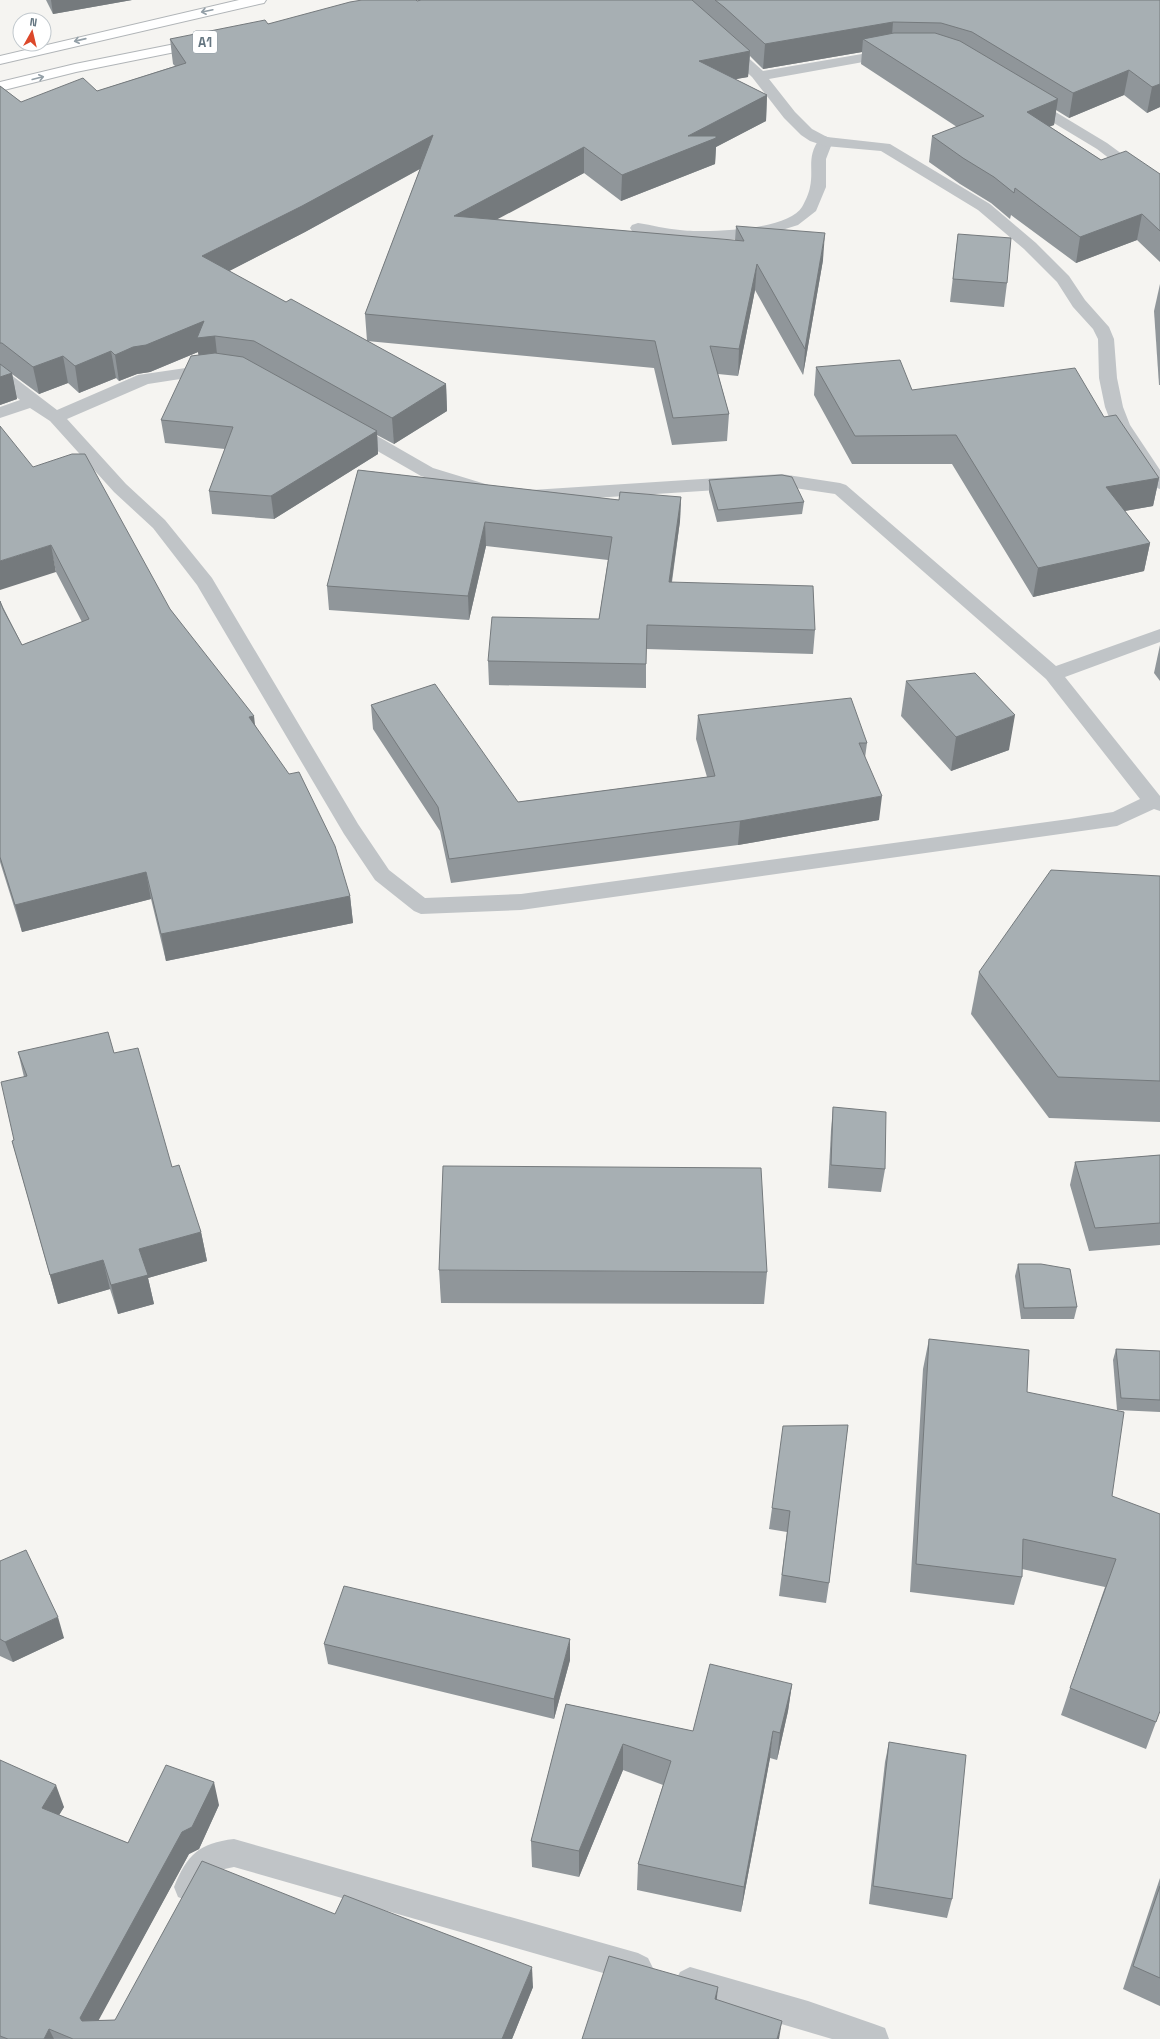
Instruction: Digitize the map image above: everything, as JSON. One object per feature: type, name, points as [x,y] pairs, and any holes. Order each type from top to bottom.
[{"type":"highway","name":"A1","points":[[0,60],[163,20],[259,0]]},
{"type":"highway","name":"A1","points":[[0,87],[75,68],[216,40]]},
{"type":"street","points":[[714,34],[760,76],[804,132],[817,140],[825,142],[885,147],[984,208],[1030,246],[1063,279],[1079,304],[1101,327],[1106,339],[1108,378],[1114,406],[1121,425],[1160,483]]},
{"type":"street","points":[[760,76],[891,53],[905,52]]},
{"type":"street","points":[[1016,94],[1102,146],[1160,190]]},
{"type":"street","points":[[638,228],[681,234],[753,234],[792,222],[808,211],[818,187],[818,159],[825,142]]},
{"type":"street","points":[[56,417],[144,379],[195,371],[218,369],[231,370]]},
{"type":"street","points":[[0,375],[32,401],[56,417],[120,488],[159,524],[205,582],[351,829],[382,875],[421,906],[521,902],[1097,822],[1117,819],[1156,803],[1053,674],[840,489],[781,480],[533,496],[510,493],[480,489],[427,472],[341,423]]},
{"type":"street","points":[[0,413],[32,401]]},
{"type":"street","points":[[1053,674],[1160,635]]},
{"type":"street","points":[[177,1907],[200,1865],[215,1855],[234,1853],[808,2016],[874,2039]]},
{"type":"building","points":[[362,0],[692,0],[750,51],[699,61],[767,95],[688,136],[716,136],[716,138],[622,175],[584,147],[454,216],[744,241],[736,226],[825,233],[805,349],[757,264],[739,349],[710,346],[729,414],[673,418],[655,341],[365,314],[433,135],[302,206],[202,256],[286,302],[291,299],[446,384],[392,418],[254,341],[215,336],[197,338],[204,321],[146,345],[133,347],[115,355],[111,351],[75,366],[63,356],[33,367],[0,343],[0,86],[21,102],[83,78],[97,91],[186,63],[170,39],[265,20],[268,24]]},
{"type":"building","points":[[715,0],[1160,0],[1160,84],[1152,87],[1129,70],[1073,93],[972,32],[941,23],[893,22],[765,44]]},
{"type":"building","points":[[894,33],[935,33],[960,41],[1058,99],[1027,112],[1101,160],[1126,151],[1160,174],[1160,231],[1142,214],[1080,237],[1015,188],[1014,193],[994,177],[963,158],[932,136],[984,116],[863,39]]},
{"type":"building","points":[[958,234],[1011,238],[1007,283],[953,279]]},
{"type":"building","points":[[215,353],[243,357],[377,431],[271,496],[209,491],[233,427],[161,420],[191,356]]},
{"type":"building","points":[[900,360],[912,390],[1075,368],[1104,417],[1116,415],[1159,478],[1106,487],[1150,543],[1038,568],[956,435],[855,436],[816,367]]},
{"type":"building","points":[[0,364],[12,373],[0,377]]},
{"type":"building","points":[[0,426],[33,467],[72,454],[85,454],[170,609],[254,716],[249,717],[289,774],[299,772],[335,846],[350,896],[161,934],[146,872],[15,905],[0,857],[0,601],[22,645],[89,619],[51,545],[0,561]]},
{"type":"building","points":[[358,470],[619,500],[620,492],[681,497],[669,582],[813,586],[815,630],[647,625],[646,664],[488,661],[492,617],[599,619],[612,537],[485,522],[468,596],[327,586]]},
{"type":"building","points":[[782,475],[792,477],[804,502],[718,510],[709,480]]},
{"type":"building","points":[[975,673],[1015,715],[956,737],[906,681]]},
{"type":"building","points":[[435,684],[518,802],[715,776],[698,715],[851,698],[867,743],[859,743],[882,796],[740,821],[449,859],[438,807],[371,705]]},
{"type":"building","points":[[1051,870],[1160,876],[1160,1081],[1058,1077],[979,972]]},
{"type":"building","points":[[108,1032],[114,1053],[138,1048],[172,1167],[179,1165],[201,1232],[139,1249],[148,1275],[111,1285],[103,1260],[50,1275],[12,1141],[14,1140],[1,1082],[27,1076],[18,1052]]},
{"type":"building","points":[[833,1107],[886,1112],[885,1169],[831,1165]]},
{"type":"building","points":[[1160,1155],[1160,1223],[1095,1228],[1075,1162]]},
{"type":"building","points":[[443,1166],[761,1168],[767,1272],[439,1270]]},
{"type":"building","points":[[1018,1264],[1041,1264],[1070,1269],[1077,1307],[1024,1308]]},
{"type":"building","points":[[929,1339],[1029,1350],[1027,1392],[1124,1412],[1112,1496],[1160,1514],[1160,1711],[1156,1722],[1070,1688],[1116,1559],[1023,1539],[1022,1577],[916,1564]]},
{"type":"building","points":[[1116,1349],[1160,1351],[1160,1400],[1121,1398]]},
{"type":"building","points":[[848,1425],[829,1583],[782,1575],[790,1511],[772,1508],[783,1426]]},
{"type":"building","points":[[26,1550],[58,1617],[5,1642],[0,1639],[0,1561]]},
{"type":"building","points":[[344,1586],[570,1639],[554,1699],[324,1644]]},
{"type":"building","points":[[710,1664],[792,1684],[780,1733],[773,1731],[744,1887],[638,1864],[671,1761],[623,1744],[579,1851],[531,1841],[566,1704],[693,1731]]},
{"type":"building","points":[[889,1742],[966,1755],[952,1899],[873,1886]]},
{"type":"building","points":[[0,1760],[56,1785],[42,1808],[128,1843],[166,1765],[214,1782],[192,1827],[182,1832],[80,2018],[82,2021],[115,2020],[202,1861],[335,1914],[344,1895],[532,1967],[502,2039],[73,2039],[49,2029],[44,2039],[8,2039],[0,2036]]},
{"type":"building","points":[[1160,1886],[1160,1978],[1133,1966]]},
{"type":"building","points":[[609,1956],[718,1987],[715,1999],[782,2021],[777,2039],[582,2039]]}]
